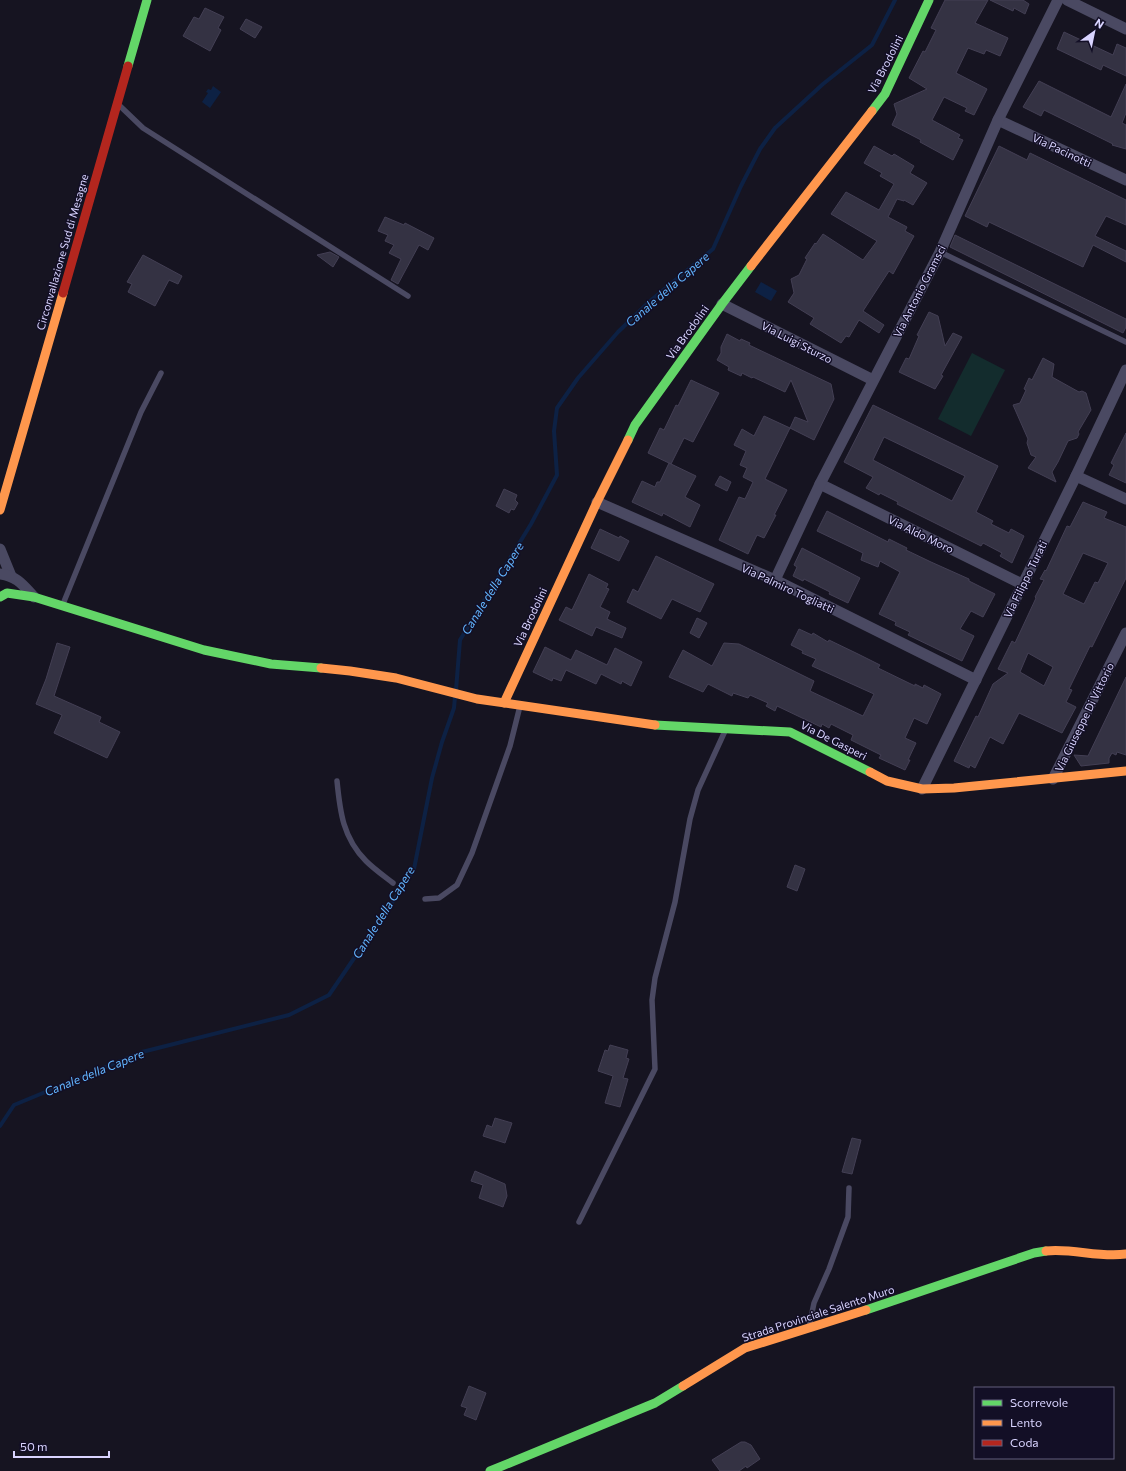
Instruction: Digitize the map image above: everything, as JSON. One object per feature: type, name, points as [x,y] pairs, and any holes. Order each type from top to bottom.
[{"type":"street","name":"Circonvallazione Sud di Mesagne","points":[[0,510],[147,0]]},
{"type":"street","name":"Via Brodolini","points":[[504,703],[597,502],[635,424],[722,304],[885,94],[929,0]]},
{"type":"street","name":"Via Antonio Gramsci","points":[[775,580],[820,484],[940,252],[998,120],[1058,0]]},
{"type":"street","points":[[1067,0],[1126,30]]},
{"type":"street","name":"Via Pacinotti","points":[[998,120],[1126,180]]},
{"type":"street","name":"Via Luigi Sturzo","points":[[722,304],[873,380]]},
{"type":"street","name":"Via Filippo Turati","points":[[922,789],[1076,476],[1126,370]]},
{"type":"street","points":[[1076,476],[1126,499]]},
{"type":"street","name":"Via Aldo Moro","points":[[820,484],[1022,584]]},
{"type":"street","name":"Via Palmiro Togliatti","points":[[597,502],[775,580],[976,680]]},
{"type":"street","points":[[0,549],[5,575],[22,584],[34,597]]},
{"type":"street","name":"Via De Gasperi","points":[[2,592],[34,597],[204,650],[271,664],[350,671],[396,678],[477,699],[661,726],[790,732],[887,781],[922,789],[954,788],[1126,771]]},
{"type":"street","name":"Via Giuseppe Di Vittorio","points":[[1053,779],[1126,633]]},
{"type":"street","name":"Strada Provinciale Salento Muro","points":[[490,1471],[655,1403],[745,1348],[832,1322],[1034,1253],[1060,1250],[1120,1256],[1126,1254]]},
{"type":"lane","points":[[117,103],[143,128],[408,296]]},
{"type":"lane","points":[[940,252],[1126,342]]},
{"type":"lane","points":[[62,606],[141,412],[161,373]]},
{"type":"lane","points":[[425,899],[439,898],[457,885],[472,853],[510,746],[520,705]]},
{"type":"lane","points":[[579,1222],[655,1069],[652,1000],[655,978],[675,902],[692,811],[698,790],[726,729]]},
{"type":"lane","points":[[336,781],[340,814],[348,837],[357,852],[393,883]]},
{"type":"lane","points":[[808,1329],[814,1303],[829,1269],[848,1217],[849,1188]]},
{"type":"green space","points":[[972,353],[1005,370],[971,436],[938,419]]},
{"type":"water","points":[[213,86],[221,92],[210,108],[202,102],[208,93],[206,92],[208,89],[211,90]]},
{"type":"water","points":[[761,282],[777,291],[771,301],[755,292]]},
{"type":"building","points":[[945,0],[988,0],[975,23],[1008,38],[1000,56],[986,50],[984,54],[968,48],[956,73],[987,89],[974,115],[965,111],[967,108],[944,97],[932,120],[960,135],[958,138],[963,140],[953,160],[920,142],[921,140],[892,125],[897,114],[894,104],[927,89],[909,78],[936,30],[931,28]]},
{"type":"building","points":[[990,0],[1023,0],[1029,4],[1025,14],[1014,8],[1013,11]]},
{"type":"building","points":[[205,8],[224,17],[218,28],[221,30],[210,51],[183,36],[194,17],[199,19]]},
{"type":"building","points":[[246,19],[262,27],[255,38],[240,29]]},
{"type":"building","points":[[1064,32],[1113,55],[1117,44],[1126,48],[1126,76],[1103,65],[1101,70],[1057,49]]},
{"type":"building","points":[[1039,81],[1111,117],[1126,84],[1126,113],[1122,123],[1126,125],[1126,149],[1112,145],[1113,144],[1044,110],[1041,116],[1023,107]]},
{"type":"building","points":[[874,146],[892,156],[894,154],[914,166],[910,173],[927,183],[913,205],[904,200],[897,199],[888,217],[907,227],[905,231],[914,236],[893,274],[889,271],[863,311],[884,325],[879,333],[859,320],[849,337],[846,336],[841,343],[810,324],[814,318],[788,302],[794,293],[791,279],[799,275],[807,259],[805,258],[823,234],[863,260],[877,241],[831,214],[846,192],[879,210],[894,184],[880,176],[882,173],[864,163]]},
{"type":"building","points":[[999,146],[1027,160],[1030,153],[1126,200],[1126,225],[1106,216],[1095,236],[1126,251],[1126,262],[1093,245],[1083,267],[989,222],[987,227],[965,216]]},
{"type":"building","points":[[385,217],[404,225],[405,223],[434,238],[428,250],[419,245],[398,284],[391,280],[401,259],[389,253],[394,245],[385,241],[388,235],[378,231]]},
{"type":"building","points":[[955,235],[1126,319],[1126,327],[1123,333],[950,247]]},
{"type":"building","points":[[330,252],[339,257],[333,267],[317,255]]},
{"type":"building","points":[[143,255],[182,276],[178,284],[169,280],[155,306],[128,292],[132,284],[127,282]]},
{"type":"building","points":[[929,312],[938,316],[945,346],[953,333],[962,337],[935,389],[899,372],[906,358],[909,359],[919,336],[917,335]]},
{"type":"building","points":[[727,334],[740,341],[741,339],[750,343],[749,345],[831,384],[834,399],[814,440],[790,428],[795,417],[808,422],[791,380],[785,392],[753,377],[752,378],[742,373],[741,376],[728,370],[729,367],[717,360],[721,353],[721,347]]},
{"type":"building","points":[[1043,358],[1054,364],[1052,377],[1079,392],[1082,391],[1086,393],[1091,410],[1078,432],[1079,434],[1077,438],[1068,441],[1052,472],[1056,482],[1028,468],[1036,457],[1031,455],[1027,443],[1028,439],[1013,405],[1020,403],[1026,390],[1024,389],[1029,378],[1032,380]]},
{"type":"building","points":[[691,380],[719,393],[693,442],[684,438],[671,464],[648,453],[660,428],[664,430],[676,405],[678,406]]},
{"type":"building","points":[[873,405],[998,466],[976,512],[993,521],[991,524],[1009,533],[1011,529],[1024,536],[1012,563],[1000,556],[1002,553],[983,543],[981,546],[897,504],[898,502],[880,493],[879,495],[866,488],[873,477],[844,462]],"holes":[[[884,437],[965,476],[952,501],[873,460]]]},
{"type":"building","points":[[764,416],[790,428],[765,479],[787,490],[764,538],[757,535],[748,554],[719,540],[739,497],[745,499],[753,482],[743,477],[747,468],[740,465],[746,451],[734,445],[742,429],[754,436]]},
{"type":"building","points":[[1126,433],[1126,483],[1109,475],[1114,465],[1111,463]]},
{"type":"building","points":[[669,463],[696,476],[685,497],[700,505],[690,527],[663,513],[662,516],[632,502],[642,481],[655,487],[657,482],[660,482]]},
{"type":"building","points":[[720,476],[731,482],[727,491],[715,485]]},
{"type":"building","points":[[504,489],[517,495],[515,500],[518,503],[514,510],[511,509],[509,513],[496,506]]},
{"type":"building","points":[[1083,502],[1107,512],[1104,518],[1126,527],[1126,578],[1092,647],[1090,646],[1069,689],[1072,690],[1066,702],[1076,707],[1062,733],[1019,713],[1003,744],[990,737],[975,768],[970,765],[969,768],[954,761],[976,716],[978,717],[993,684],[1008,673],[998,669],[1012,641],[1015,643],[1044,580],[1040,579],[1045,570],[1046,571],[1067,526],[1070,527]],"holes":[[[1083,553],[1108,563],[1098,583],[1095,582],[1084,604],[1063,594]],[[1028,653],[1053,667],[1044,686],[1020,672]]]},
{"type":"building","points":[[827,511],[888,542],[889,539],[907,548],[906,550],[969,579],[969,581],[995,594],[983,617],[971,611],[960,629],[974,636],[962,661],[908,635],[910,632],[895,625],[896,622],[879,614],[900,572],[880,561],[878,567],[861,560],[863,553],[817,531]]},
{"type":"building","points":[[600,529],[629,541],[619,561],[591,548]]},
{"type":"building","points":[[802,548],[860,578],[848,603],[804,579],[803,581],[793,576],[797,567],[794,565]]},
{"type":"building","points":[[656,556],[714,584],[700,612],[672,599],[661,619],[627,602],[633,589],[638,592]]},
{"type":"building","points":[[589,574],[608,584],[606,588],[609,589],[600,607],[610,612],[607,619],[626,628],[622,638],[596,627],[592,636],[559,620],[566,607],[572,610]]},
{"type":"building","points":[[697,618],[707,623],[699,638],[690,633]]},
{"type":"building","points":[[799,629],[812,635],[813,633],[828,642],[829,640],[858,654],[880,665],[878,668],[915,686],[915,684],[923,688],[924,685],[941,694],[927,724],[914,718],[905,738],[916,743],[905,770],[879,758],[881,755],[851,740],[853,735],[831,724],[829,728],[822,724],[821,727],[777,706],[775,711],[766,706],[768,703],[750,695],[748,698],[733,693],[732,696],[708,684],[703,692],[669,677],[683,650],[712,666],[724,643],[739,644],[814,681],[810,691],[863,716],[874,694],[812,666],[816,659],[802,653],[803,651],[791,645]]},
{"type":"building","points":[[57,643],[70,647],[54,696],[101,717],[99,722],[120,732],[107,758],[54,733],[62,715],[36,704],[46,679]]},
{"type":"building","points":[[545,647],[571,660],[576,650],[607,665],[615,648],[642,662],[631,686],[622,681],[621,684],[601,674],[596,684],[566,670],[561,681],[553,678],[552,681],[533,672]]},
{"type":"building","points":[[1126,677],[1126,755],[1117,752],[1116,755],[1112,753],[1109,758],[1109,763],[1081,766],[1074,755],[1088,756]]},
{"type":"building","points":[[795,865],[805,869],[797,891],[787,887]]},
{"type":"building","points":[[610,1045],[628,1050],[626,1058],[629,1059],[623,1078],[628,1079],[620,1107],[605,1103],[613,1076],[598,1071],[605,1050],[608,1051]]},
{"type":"building","points":[[495,1118],[512,1123],[505,1143],[483,1136],[487,1125],[492,1127]]},
{"type":"building","points":[[852,1138],[861,1140],[852,1174],[842,1172]]},
{"type":"building","points":[[475,1171],[505,1184],[507,1196],[503,1207],[479,1198],[483,1185],[471,1181]]},
{"type":"building","points":[[469,1386],[486,1393],[476,1420],[464,1415],[467,1408],[461,1406]]},
{"type":"building","points":[[741,1442],[751,1445],[760,1459],[747,1468],[746,1466],[739,1471],[720,1471],[712,1460]]},
{"type":"waterway","name":"Canale della Capere","points":[[456,690],[460,640],[531,524],[557,475],[554,431],[557,408],[578,378],[618,332],[650,301],[713,249],[741,186],[760,149],[775,128],[823,84],[872,45],[895,0]]},
{"type":"waterway","name":"Canale della Capere","points":[[0,1126],[14,1105],[142,1052],[289,1015],[329,995],[414,869],[432,778],[442,742],[454,708],[455,697]]},
{"type":"traffic: fast","points":[[128,66],[147,0]]},
{"type":"traffic: fast","points":[[872,111],[885,94],[929,0]]},
{"type":"traffic: fast","points":[[628,440],[635,425],[751,266]]},
{"type":"traffic: fast","points":[[0,597],[7,593],[34,597],[204,650],[271,664],[321,668]]},
{"type":"traffic: fast","points":[[655,725],[790,732],[870,772]]},
{"type":"traffic: fast","points":[[866,1310],[1034,1253],[1046,1251]]},
{"type":"traffic: fast","points":[[490,1471],[655,1403],[683,1386]]},
{"type":"traffic: slow","points":[[751,266],[872,111]]},
{"type":"traffic: slow","points":[[0,510],[63,293]]},
{"type":"traffic: slow","points":[[504,703],[597,502],[628,440]]},
{"type":"traffic: slow","points":[[321,668],[396,678],[477,699],[655,725]]},
{"type":"traffic: slow","points":[[870,772],[887,781],[922,789],[954,788],[1126,771]]},
{"type":"traffic: slow","points":[[1046,1251],[1056,1250],[1106,1255],[1126,1254]]},
{"type":"traffic: slow","points":[[683,1386],[745,1348],[866,1310]]},
{"type":"traffic: jam","points":[[63,293],[128,66]]}]
